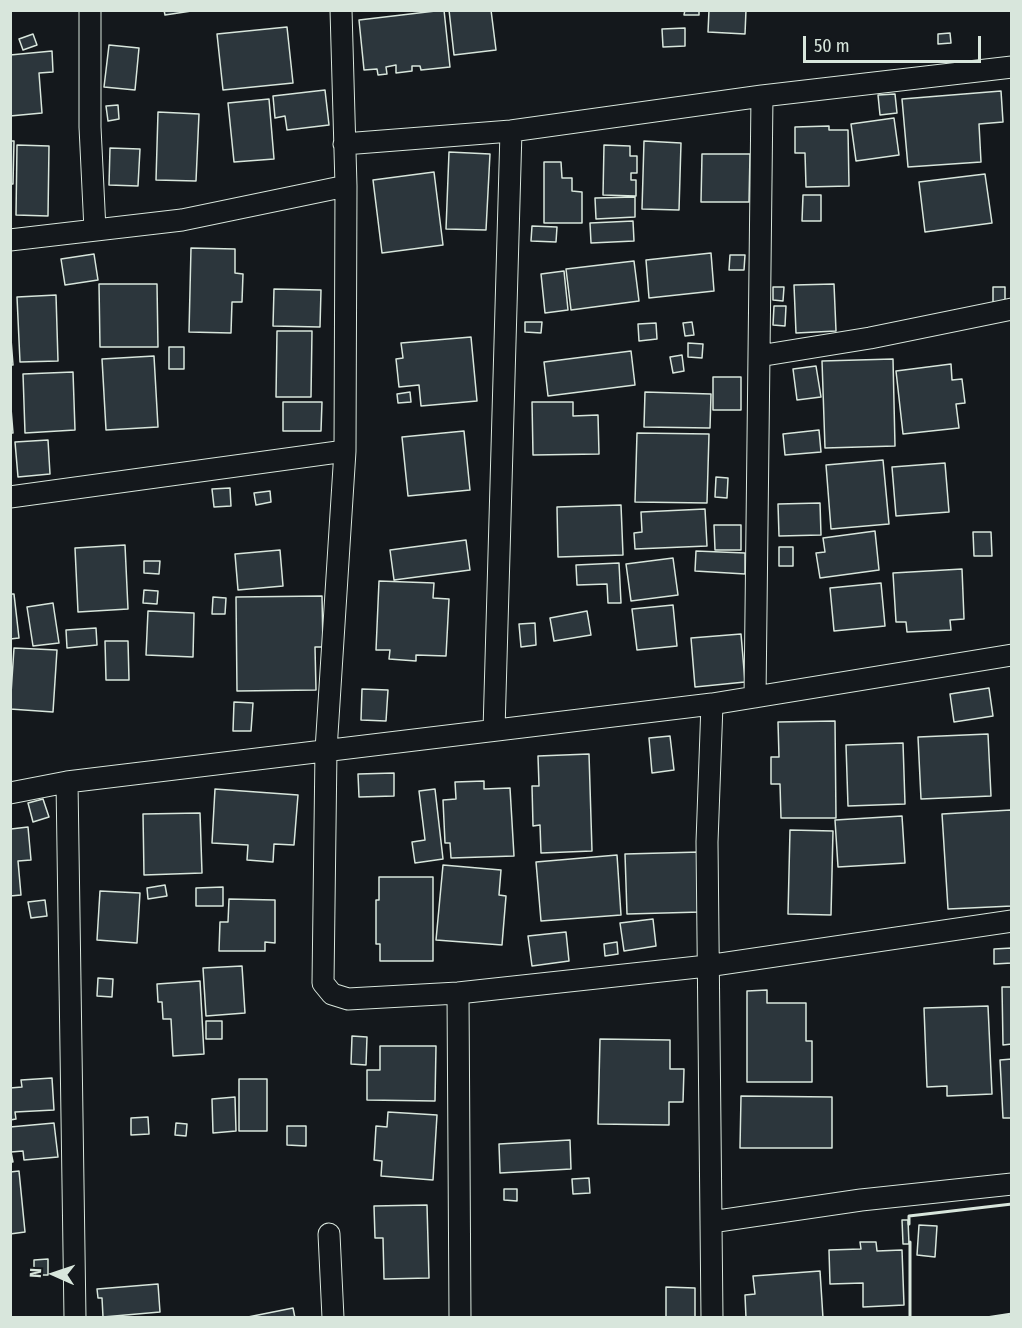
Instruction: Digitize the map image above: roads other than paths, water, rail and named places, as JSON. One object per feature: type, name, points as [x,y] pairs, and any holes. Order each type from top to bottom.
[{"type":"street","points":[[90,10],[90,127],[95,230]]},
{"type":"street","points":[[341,10],[346,186],[345,451],[326,750],[324,982],[332,994],[348,999],[458,993],[707,966],[1011,921]]},
{"type":"street","points":[[344,144],[511,131],[762,96],[1011,68]]},
{"type":"street","points":[[755,697],[762,96]]},
{"type":"street","points":[[494,730],[511,131]]},
{"type":"street","points":[[10,240],[182,220],[346,186]]},
{"type":"street","points":[[759,356],[870,338],[1011,309]]},
{"type":"street","points":[[10,497],[345,451]]},
{"type":"street","points":[[10,793],[68,782],[712,704],[1011,655]]},
{"type":"street","points":[[712,704],[707,810],[712,1317]]},
{"type":"street","points":[[68,782],[75,1317]]},
{"type":"street","points":[[458,993],[460,1317]]},
{"type":"street","points":[[711,1222],[861,1200],[1011,1184]]},
{"type":"street","points":[[329,1234],[333,1317]]}]
